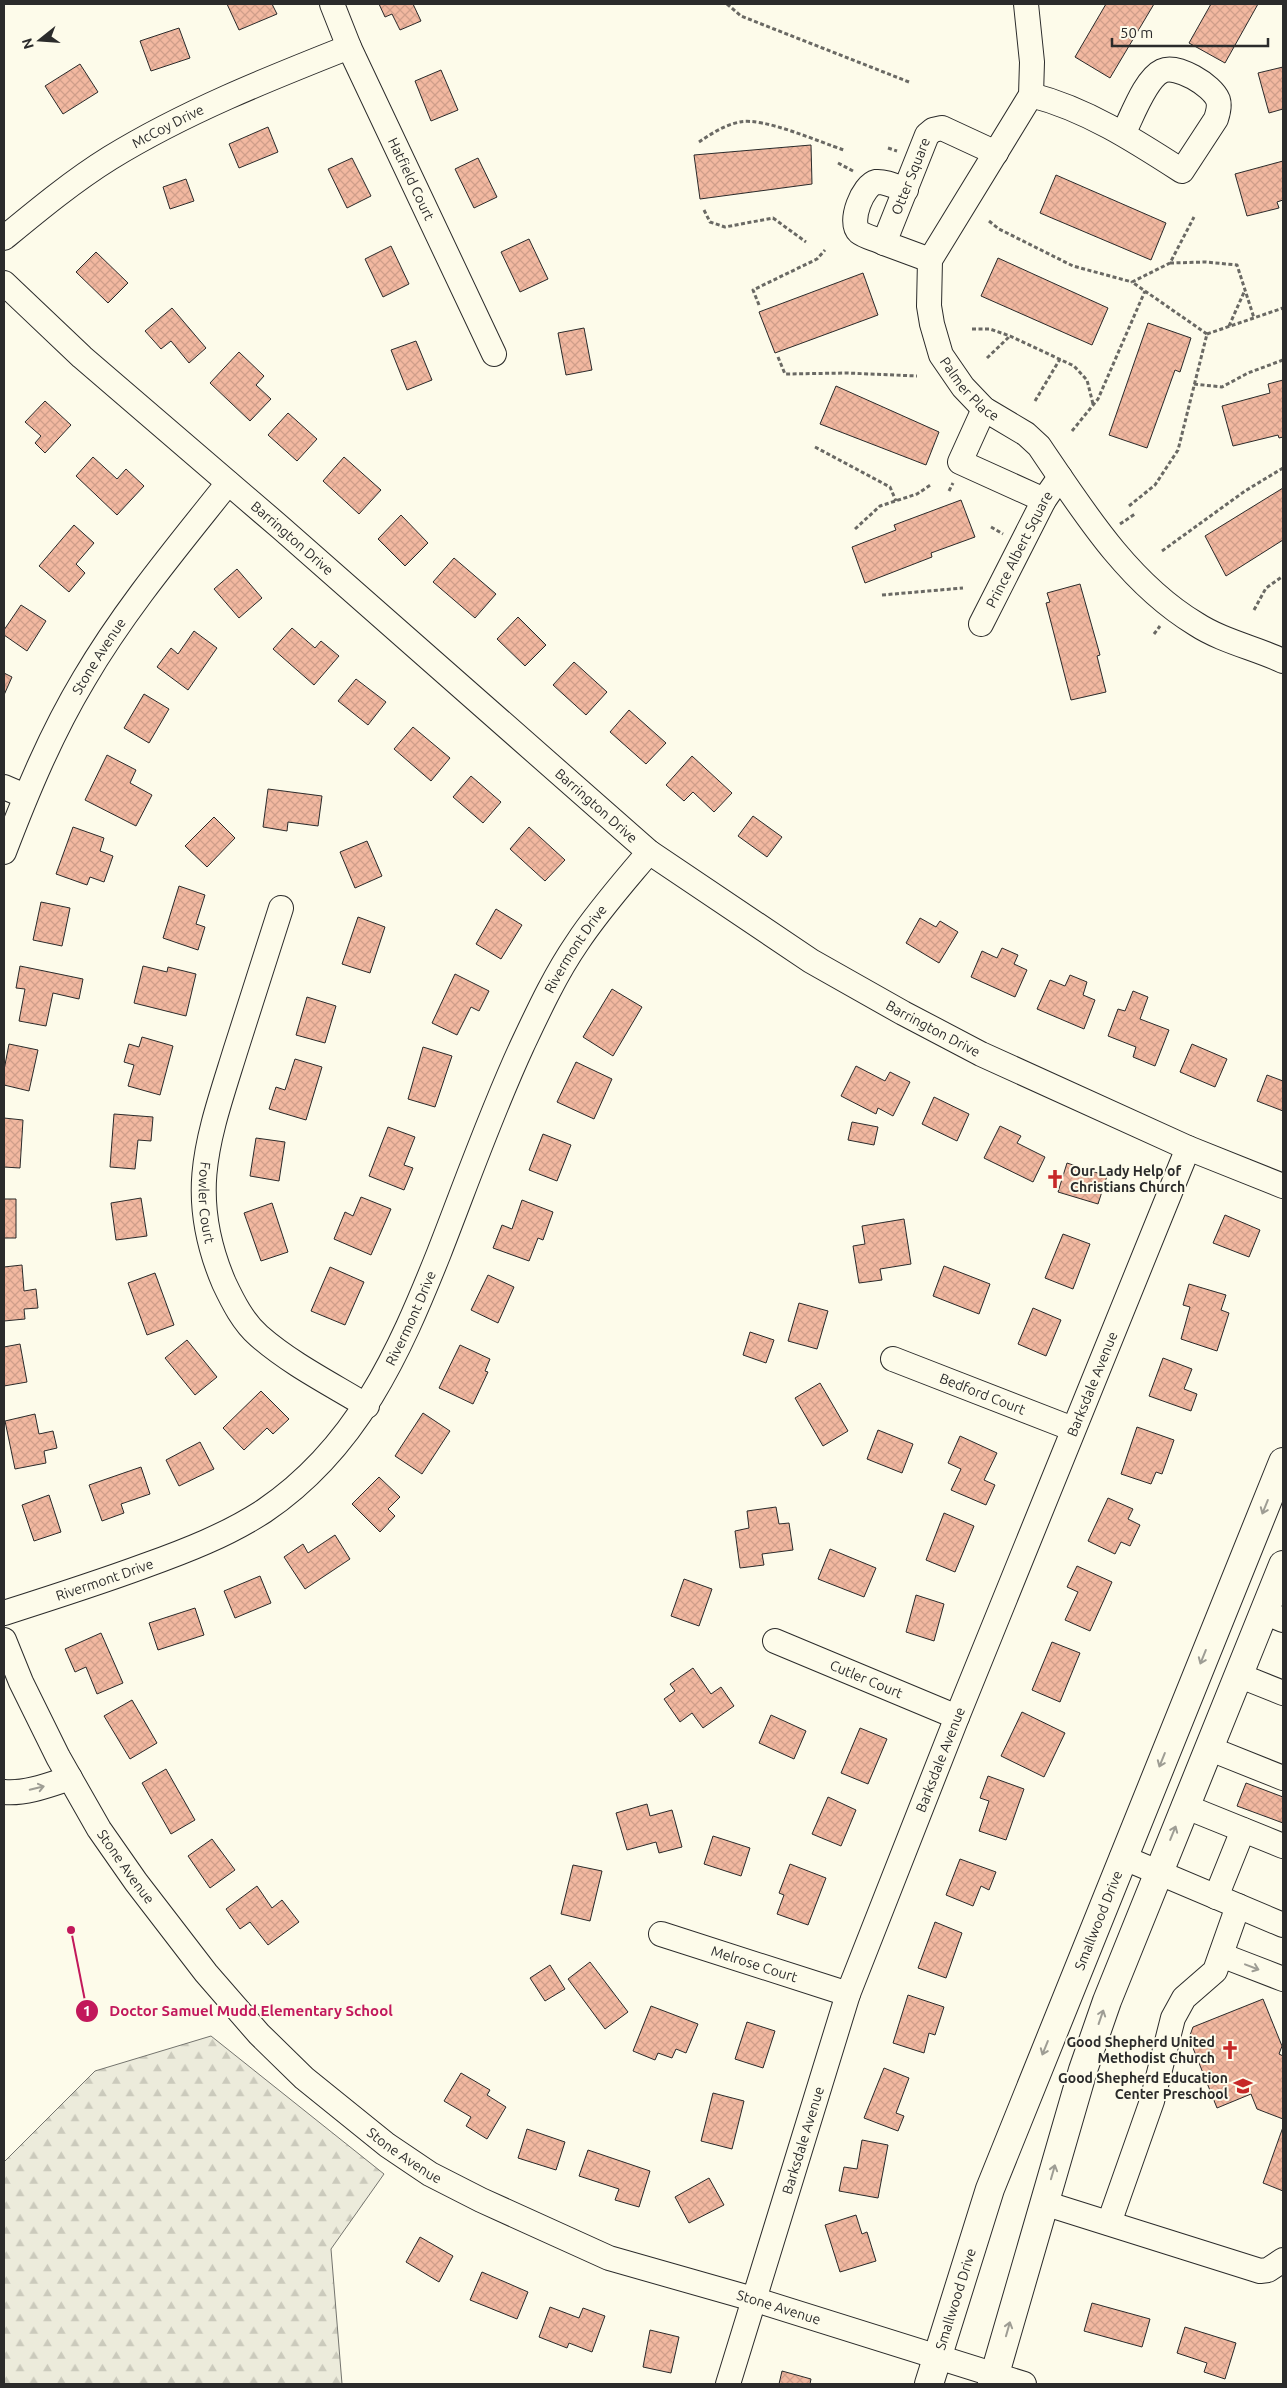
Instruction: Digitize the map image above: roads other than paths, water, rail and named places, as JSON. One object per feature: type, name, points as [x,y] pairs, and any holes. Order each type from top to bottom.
[{"type":"main road","name":"Smallwood Drive","points":[[929,2384],[990,2189],[1122,1857],[1283,1462]]},
{"type":"main road","points":[[994,2380],[1083,2070],[1104,2009],[1157,1872],[1238,1675],[1273,1616],[1283,1565]]},
{"type":"street","name":"Hatfield Court","points":[[332,4],[349,47],[494,354]]},
{"type":"street","points":[[906,190],[882,182],[873,182],[866,188],[854,218],[855,226],[860,233],[930,260],[1031,95],[1032,62],[1026,4]]},
{"type":"street","name":"McCoy Drive","points":[[4,238],[80,179],[110,158],[154,133],[245,90],[349,47]]},
{"type":"street","points":[[1031,95],[1060,102],[1123,134]]},
{"type":"street","name":"Otter Square","points":[[884,242],[927,135],[933,130],[942,128],[996,153]]},
{"type":"street","name":"Palmer Place","points":[[930,260],[929,306],[936,340],[942,355],[953,372],[984,409],[1026,434],[1040,446],[1060,477],[1116,552],[1145,585],[1197,625],[1283,661]]},
{"type":"street","name":"Barrington Drive","points":[[4,283],[82,357],[649,852],[771,935],[902,1014],[981,1054],[1188,1148],[1283,1186]]},
{"type":"street","points":[[984,409],[960,462],[1044,500]]},
{"type":"street","name":"Prince Albert Square","points":[[981,624],[1044,500],[1060,477]]},
{"type":"street","name":"Stone Avenue","points":[[4,852],[14,792],[53,736],[84,679],[150,583],[228,483]]},
{"type":"street","name":"Rivermont Drive","points":[[4,1613],[190,1550],[229,1531],[263,1512],[308,1477],[348,1434],[367,1406],[403,1340],[522,1048],[553,985],[575,945],[649,852]]},
{"type":"street","name":"Fowler Court","points":[[281,908],[209,1135],[203,1179],[207,1236],[228,1292],[241,1316],[258,1336],[290,1359],[367,1406]]},
{"type":"street","name":"Barksdale Avenue","points":[[728,2384],[848,1994],[956,1717],[1188,1148]]},
{"type":"street","name":"Bedford Court","points":[[893,1359],[1073,1429]]},
{"type":"street","name":"Stone Avenue","points":[[4,1640],[41,1724],[70,1778],[99,1829],[130,1874],[206,1974],[259,2034],[304,2078],[387,2145],[430,2174],[522,2220],[609,2258],[753,2299],[937,2357],[994,2380],[1024,2384]]},
{"type":"street","name":"Cutler Court","points":[[774,1641],[956,1717]]},
{"type":"street","points":[[1238,1675],[1283,1693]]},
{"type":"street","points":[[1208,1748],[1283,1778]]},
{"type":"street","points":[[4,1792],[32,1789],[70,1778]]},
{"type":"street","points":[[1184,1806],[1283,1846]]},
{"type":"street","points":[[1216,1897],[1242,1830]]},
{"type":"street","points":[[1122,1857],[1283,1925]]},
{"type":"street","points":[[1109,2223],[1152,2101],[1173,2018],[1184,1998],[1200,1981],[1215,1971],[1238,1906]]},
{"type":"street","name":"Melrose Court","points":[[661,1934],[848,1994]]},
{"type":"street","points":[[1221,1955],[1283,1979]]},
{"type":"street","points":[[1044,2203],[1260,2271],[1268,2270],[1283,2260]]},
{"type":"place","name":"Our Lady Help of Christians Church","points":[[1055,1179]]},
{"type":"place","name":"Doctor Samuel Mudd Elementary School","points":[[71,1930]]},
{"type":"place","name":"Good Shepherd United Methodist Church","points":[[1230,2050]]},
{"type":"place","name":"Good Shepherd Education Center Preschool","points":[[1243,2086]]}]
